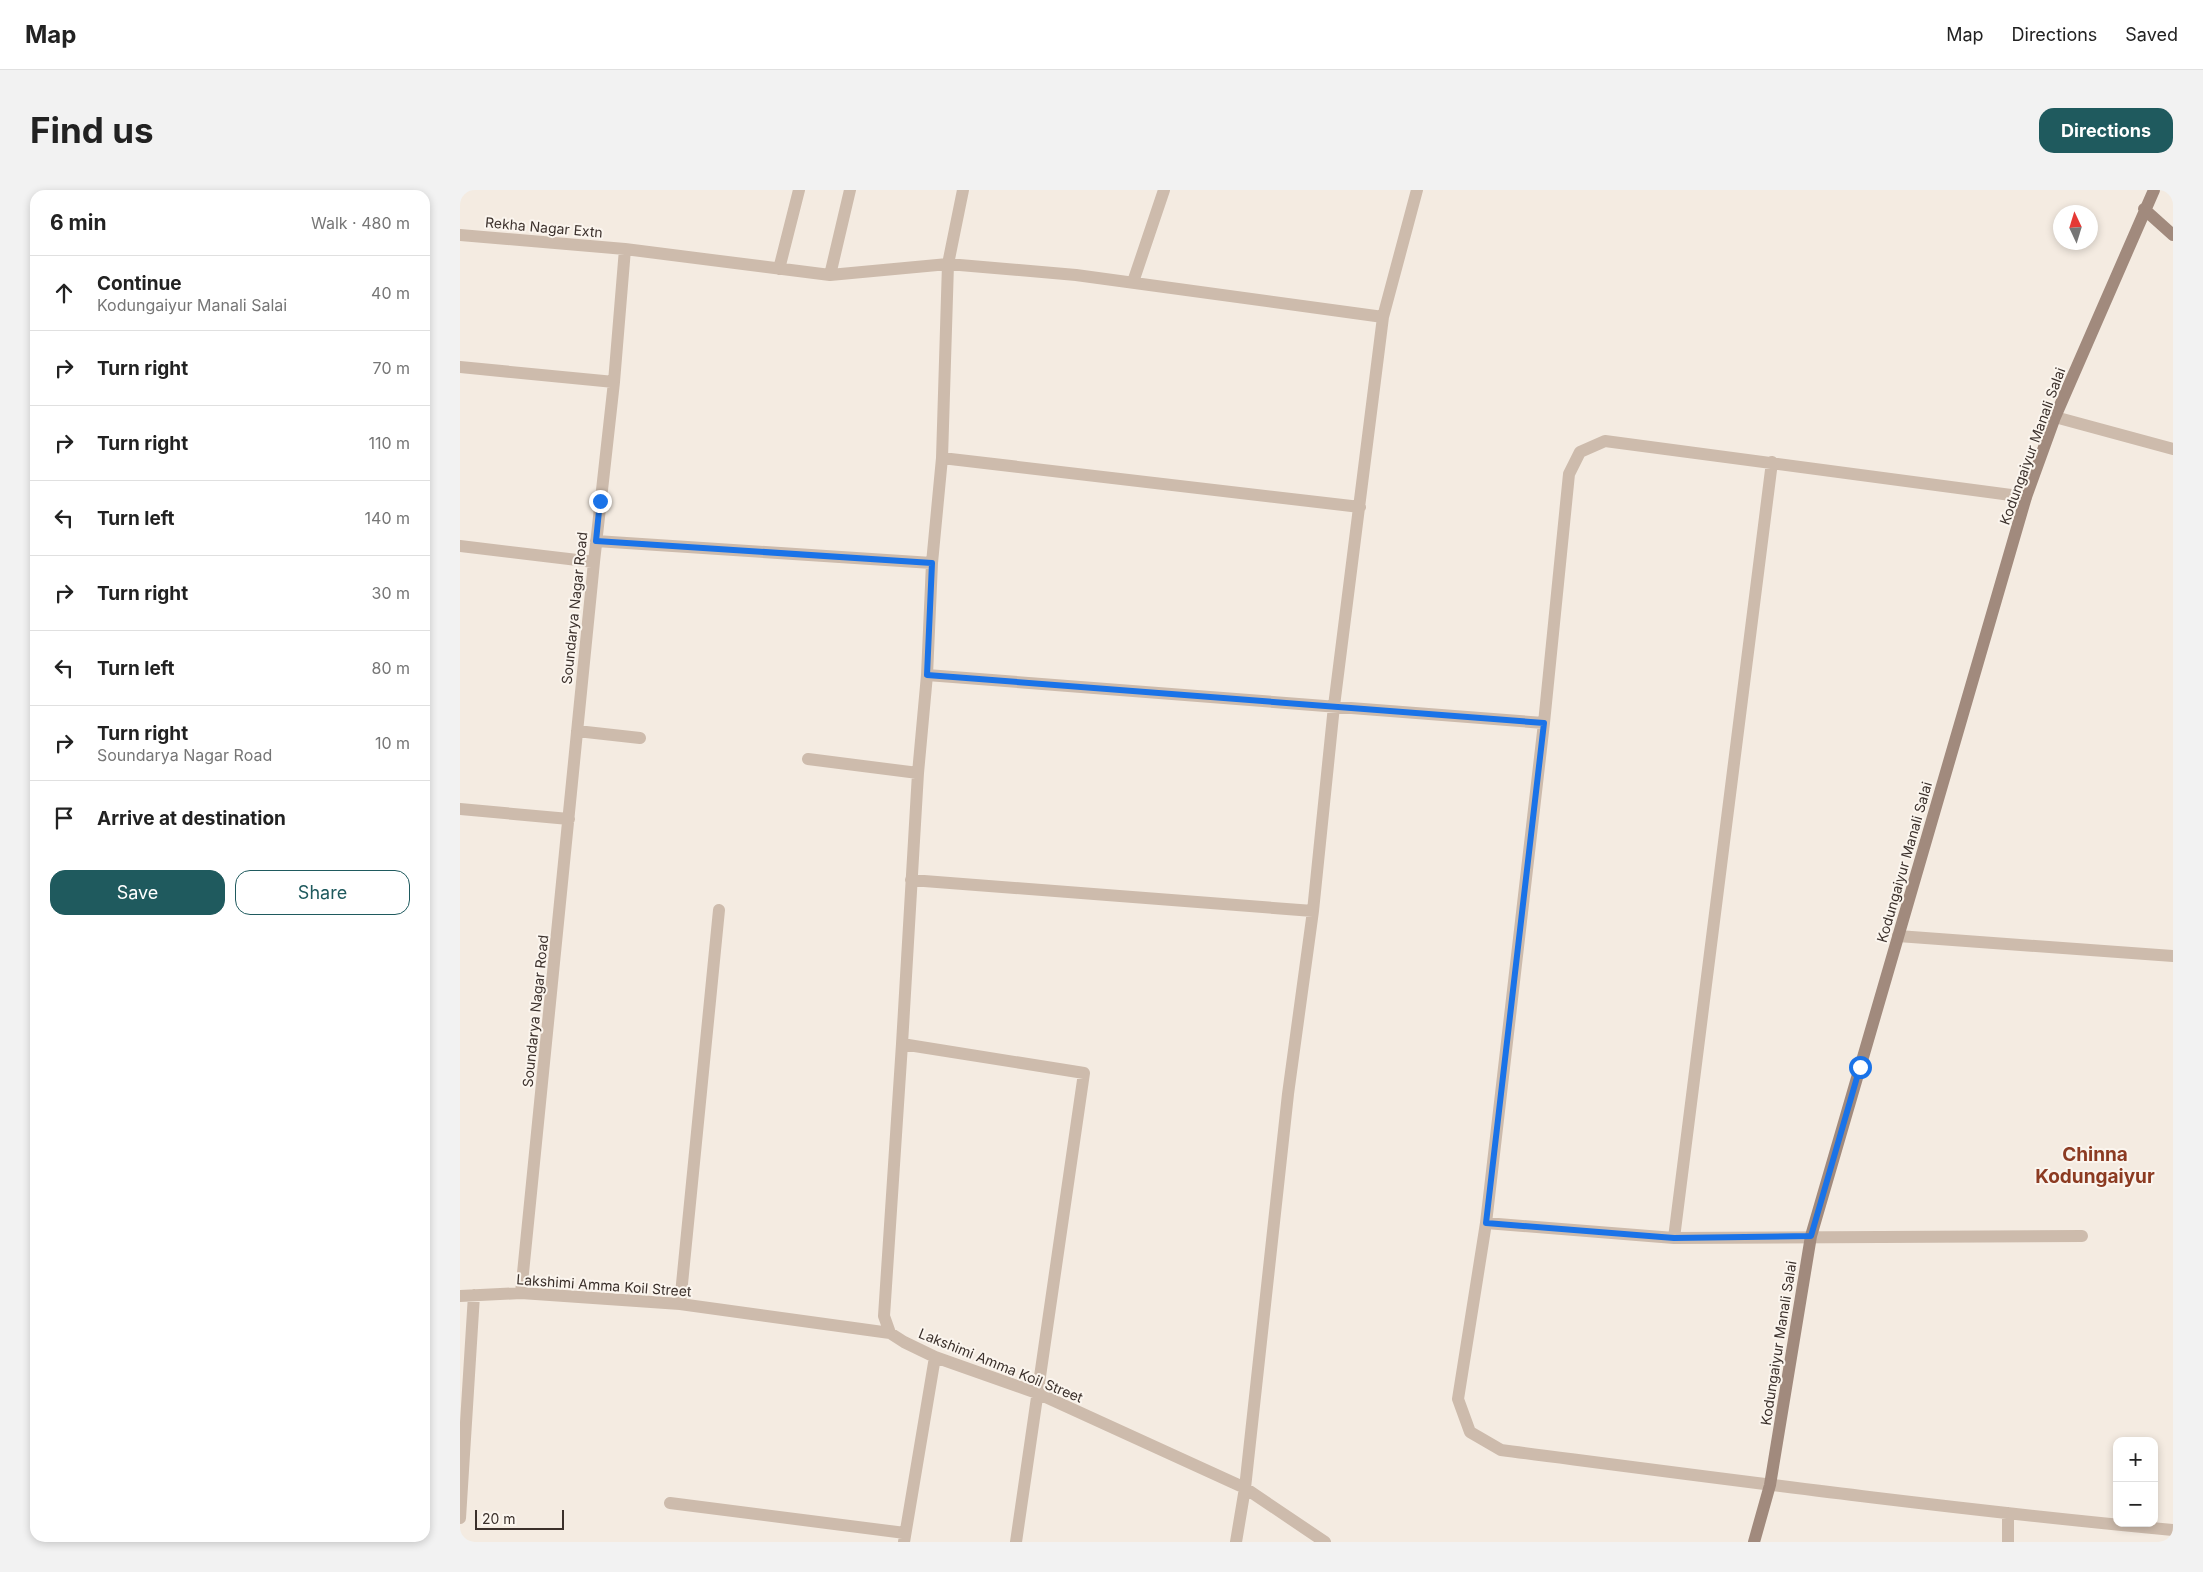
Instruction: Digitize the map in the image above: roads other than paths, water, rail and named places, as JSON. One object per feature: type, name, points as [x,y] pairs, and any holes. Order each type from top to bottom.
[{"type":"street","points":[[779,268],[799,190]]},
{"type":"street","points":[[830,275],[850,190]]},
{"type":"street","points":[[890,1333],[884,1316],[918,773],[927,675],[932,563],[942,458],[948,264],[963,190]]},
{"type":"street","points":[[1133,282],[1164,190]]},
{"type":"street","points":[[1236,1542],[1245,1488],[1288,1094],[1313,911],[1334,706],[1382,317],[1416,190]]},
{"type":"street","name":"Kodungaiyur Manali Salai","points":[[1754,1542],[1770,1485],[1811,1236],[2026,497],[2055,417],[2144,209],[2154,190]]},
{"type":"street","points":[[2144,209],[2173,235]]},
{"type":"street","name":"Rekha Nagar Extn","points":[[460,235],[625,249]]},
{"type":"street","points":[[625,249],[830,275],[948,264],[1133,282],[1382,317]]},
{"type":"street","name":"Soundarya Nagar Road","points":[[521,1293],[596,541],[614,382],[625,249]]},
{"type":"street","points":[[460,367],[614,382]]},
{"type":"street","points":[[2055,417],[2173,449]]},
{"type":"street","points":[[2026,497],[1605,441],[1580,452],[1569,474],[1544,723],[1486,1223],[1458,1398],[1470,1432],[1501,1450],[1770,1485],[2173,1530]]},
{"type":"street","points":[[942,458],[1360,507]]},
{"type":"street","points":[[1674,1238],[1772,462]]},
{"type":"street","points":[[596,541],[932,563]]},
{"type":"street","points":[[460,546],[594,562]]},
{"type":"street","points":[[927,675],[1544,723]]},
{"type":"street","points":[[577,731],[640,738]]},
{"type":"street","points":[[808,760],[918,773]]},
{"type":"street","points":[[460,809],[569,819]]},
{"type":"street","points":[[911,880],[1313,911]]},
{"type":"street","points":[[680,1304],[719,910]]},
{"type":"street","points":[[1898,936],[2173,956]]},
{"type":"street","points":[[902,1044],[1084,1073],[1016,1542]]},
{"type":"street","points":[[1486,1223],[1674,1238],[2082,1236]]},
{"type":"street","name":"Lakshimi Amma Koil Street","points":[[460,1296],[521,1293],[680,1304],[890,1333],[935,1357],[1037,1393],[1245,1488],[1325,1542]]},
{"type":"street","points":[[460,1518],[474,1295]]},
{"type":"street","points":[[670,1503],[904,1538],[935,1357]]},
{"type":"street","points":[[2008,1513],[2008,1542]]},
{"type":"district","name":"Chinna Kodungaiyur","points":[[2095,1165]]}]
